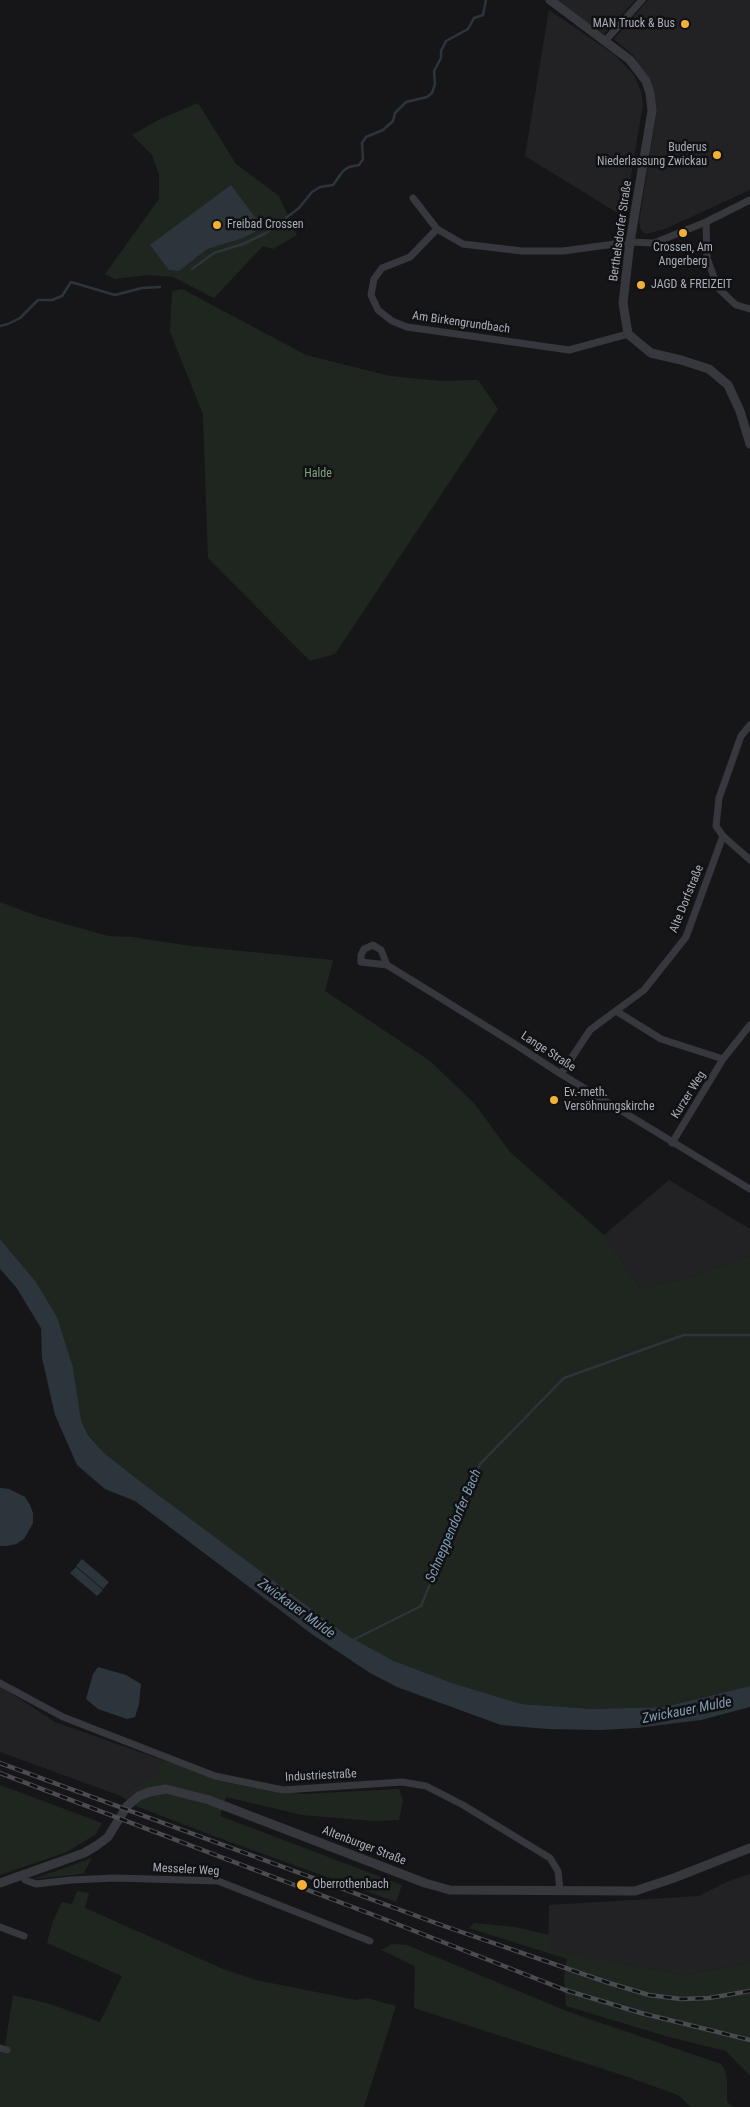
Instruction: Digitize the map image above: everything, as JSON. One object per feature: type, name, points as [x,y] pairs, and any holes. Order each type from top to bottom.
[{"type":"street","name":"Berthelsdorfer Straße","points":[[550,0],[606,40],[630,60],[646,81],[650,93],[652,111],[630,242],[623,303],[628,334]]},
{"type":"street","points":[[606,40],[642,0]]},
{"type":"street","points":[[414,198],[437,229],[463,244],[522,251],[563,251],[630,242],[654,243],[706,222],[750,200]]},
{"type":"street","points":[[706,222],[707,258],[718,288],[736,304],[750,309]]},
{"type":"street","name":"Am Birkengrundbach","points":[[437,229],[410,257],[382,268],[374,278],[371,295],[378,310],[392,321],[407,327],[569,350],[628,334]]},
{"type":"street","points":[[628,334],[651,353],[709,369],[728,385],[740,412],[750,444]]},
{"type":"street","points":[[750,725],[741,736],[719,798],[716,826],[723,836],[750,860]]},
{"type":"street","name":"Alte Dorfstraße","points":[[560,1074],[590,1030],[644,990],[686,937],[723,836]]},
{"type":"street","name":"Lange Straße","points":[[386,965],[672,1143],[750,1189]]},
{"type":"street","points":[[616,1012],[661,1039],[723,1059]]},
{"type":"street","name":"Kurzer Weg","points":[[672,1143],[723,1059],[750,1025]]},
{"type":"street","name":"Industriestraße","points":[[0,1683],[63,1717],[215,1776],[282,1790],[402,1782],[426,1786],[463,1804],[550,1858],[558,1871],[560,1890]]},
{"type":"street","name":"Altenburger Straße","points":[[0,1883],[84,1854],[108,1837],[127,1806],[144,1794],[166,1789],[209,1800],[425,1883],[450,1890],[635,1891],[750,1848]]},
{"type":"street","name":"Messeler Weg","points":[[23,1876],[25,1880],[36,1884],[115,1878],[218,1881],[370,1941]]},
{"type":"street","points":[[0,1927],[24,1936]]},
{"type":"shaded area","points":[[554,0],[635,0],[604,34]]},
{"type":"shaded area","points":[[648,0],[750,0],[750,190],[665,229],[646,234],[641,230],[639,222],[656,116],[653,88],[634,56],[614,39]]},
{"type":"shaded area","points":[[549,10],[615,55],[634,75],[641,92],[643,104],[624,217],[525,156]]},
{"type":"shaded area","points":[[669,1180],[750,1229],[750,1256],[685,1279],[640,1288],[604,1235]]},
{"type":"shaded area","points":[[0,1686],[55,1722],[162,1760],[157,1775],[121,1796],[0,1752]]},
{"type":"shaded area","points":[[750,1874],[750,1963],[684,1975],[548,1950],[549,1905],[699,1896],[729,1881]]},
{"type":"green space","points":[[198,103],[236,164],[279,196],[297,235],[273,249],[263,246],[214,298],[173,277],[147,275],[115,279],[105,274],[159,199],[159,174],[152,155],[132,135],[160,119]]},
{"type":"green space","name":"Halde","points":[[182,289],[306,355],[390,376],[441,381],[478,380],[498,409],[335,654],[310,661],[208,558],[203,414],[170,332],[172,291]]},
{"type":"green space","points":[[0,902],[37,916],[108,936],[132,937],[191,946],[333,960],[325,991],[430,1061],[474,1103],[510,1152],[604,1235],[640,1288],[685,1279],[750,1256],[750,1686],[664,1707],[593,1709],[521,1704],[451,1683],[394,1661],[345,1635],[103,1452],[88,1434],[81,1420],[73,1367],[57,1317],[36,1282],[0,1239]]},
{"type":"green space","points":[[162,1760],[264,1790],[302,1794],[399,1789],[403,1801],[399,1820],[374,1821],[302,1815],[226,1797],[220,1816],[402,1885],[396,1902],[219,1838],[136,1806],[121,1796],[157,1775]]},
{"type":"green space","points":[[0,1785],[102,1823],[96,1834],[67,1852],[0,1875]]},
{"type":"green space","points":[[92,1858],[83,1874],[33,1879],[62,1869]]},
{"type":"green space","points":[[77,1891],[89,1893],[85,1908],[223,1969],[256,1980],[356,2000],[367,1998],[396,2006],[364,2107],[0,2107],[0,2053],[5,2046],[13,1995],[50,2004],[100,2022],[122,1976],[47,1943],[53,1921],[62,1902],[72,1904]]},
{"type":"green space","points":[[474,1923],[515,1927],[549,1935],[549,1950],[684,1975],[750,1963],[750,2076],[726,2051],[669,2037],[566,2006],[564,1976],[567,1959],[469,1928]]},
{"type":"green space","points":[[392,1944],[407,1945],[569,2012],[721,2064],[725,2070],[727,2080],[727,2102],[734,2107],[691,2107],[678,2095],[628,2077],[414,2008],[415,1966],[381,1950]]},
{"type":"water","name":"Freibad Crossen","points":[[231,185],[257,220],[256,231],[243,238],[207,249],[179,271],[169,270],[150,245]]},
{"type":"water","name":"Zwickauer Mulde","points":[[0,1239],[36,1282],[57,1317],[73,1367],[81,1420],[88,1435],[103,1452],[137,1479],[346,1635],[394,1661],[452,1683],[521,1704],[593,1709],[664,1707],[750,1686],[750,1707],[701,1720],[637,1728],[601,1730],[548,1729],[501,1725],[397,1687],[370,1673],[313,1635],[135,1501],[105,1489],[77,1465],[55,1415],[42,1358],[41,1328],[16,1287],[0,1269]]},
{"type":"water","points":[[0,1488],[9,1489],[25,1497],[33,1513],[33,1523],[24,1539],[16,1544],[7,1546],[0,1546]]},
{"type":"water","points":[[82,1559],[109,1582],[103,1589],[76,1566]]},
{"type":"water","points":[[76,1567],[103,1590],[97,1596],[70,1573]]},
{"type":"water","points":[[98,1667],[126,1675],[141,1684],[139,1704],[135,1717],[127,1719],[98,1709],[86,1699],[93,1674]]},
{"type":"waterway","points":[[192,269],[214,253],[243,244],[266,233],[299,208],[312,192],[320,187],[333,185],[343,171],[349,167],[359,165],[363,159],[362,143],[366,137],[383,130],[393,121],[395,113],[406,102],[427,97],[432,93],[435,84],[434,71],[441,58],[441,51],[446,41],[468,29],[474,18],[483,15],[486,0]]},
{"type":"waterway","points":[[0,326],[20,318],[38,300],[52,300],[62,296],[71,282],[115,295],[142,288],[160,287]]},
{"type":"waterway","name":"Schneppendorfer Bach","points":[[353,1640],[421,1606],[480,1464],[564,1378],[684,1335],[750,1335]]},
{"type":"railway","points":[[0,1763],[444,1926],[609,1983],[649,1995],[681,1999],[709,1998],[750,1991]]},
{"type":"railway","points":[[0,1773],[565,1990],[641,2013],[750,2040]]},
{"type":"place","name":"MAN Truck & Bus","points":[[685,24]]},
{"type":"place","name":"Buderus Niederlassung Zwickau","points":[[717,155]]},
{"type":"place","name":"Freibad Crossen","points":[[217,225]]},
{"type":"place","name":"Crossen, Am Angerberg","points":[[683,233]]},
{"type":"place","name":"JAGD & FREIZEIT","points":[[641,285]]},
{"type":"place","name":"Ev.-meth. Versöhnungskirche","points":[[554,1100]]},
{"type":"place","name":"Oberrothenbach","points":[[302,1885]]}]
